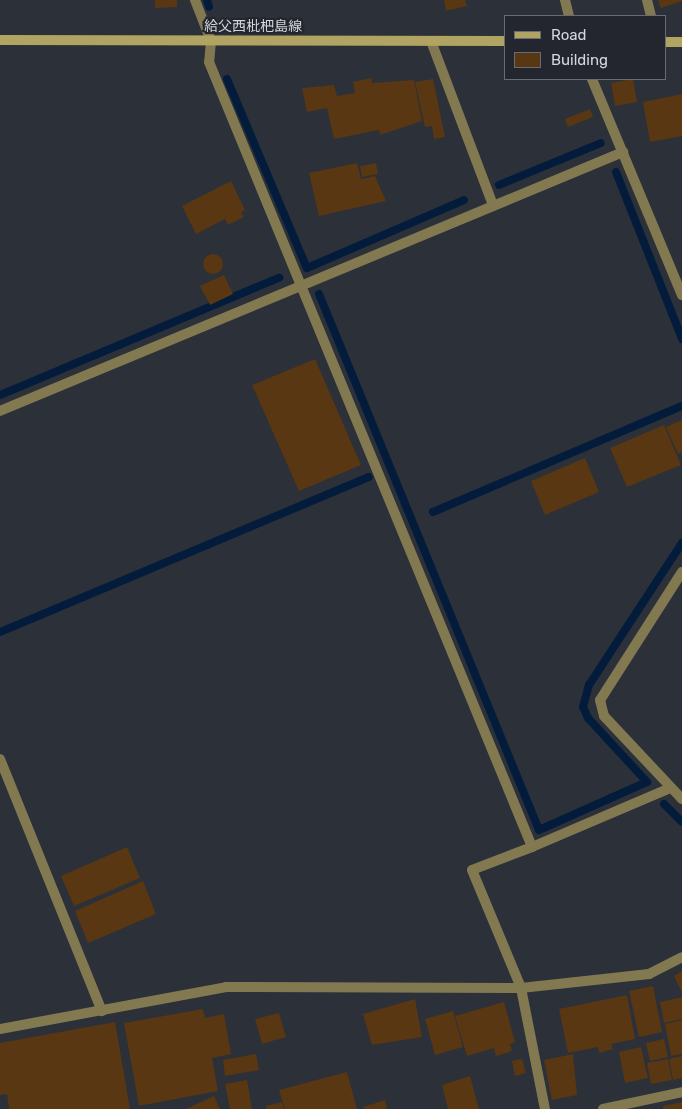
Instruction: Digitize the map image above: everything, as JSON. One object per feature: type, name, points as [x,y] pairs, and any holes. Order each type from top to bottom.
[{"type":"main road","name":"給父西枇杷島線","points":[[0,40],[504,41]]},
{"type":"main road","points":[[667,42],[682,42]]},
{"type":"street","points":[[195,0],[210,41],[209,62],[532,847]]},
{"type":"street","points":[[565,0],[569,15]]},
{"type":"street","points":[[647,0],[651,15]]},
{"type":"street","points":[[432,41],[493,205]]},
{"type":"street","points":[[592,80],[682,295]]},
{"type":"street","points":[[0,411],[301,284],[623,152]]},
{"type":"street","points":[[682,572],[600,700],[604,716],[682,799]]},
{"type":"street","points":[[0,759],[102,1011]]},
{"type":"street","points":[[545,1109],[521,988],[472,870],[532,847],[670,788]]},
{"type":"street","points":[[0,1029],[226,987],[521,988],[649,974],[682,957]]},
{"type":"street","points":[[603,1109],[682,1092]]},
{"type":"building","points":[[155,0],[177,0],[177,7],[155,8]]},
{"type":"building","points":[[444,0],[465,0],[467,6],[446,11]]},
{"type":"building","points":[[658,0],[682,0],[682,1],[661,8]]},
{"type":"building","points":[[371,78],[372,83],[414,80],[422,121],[380,135],[379,130],[334,139],[327,108],[307,112],[302,88],[334,85],[337,96],[355,93],[353,82]]},
{"type":"building","points":[[433,79],[445,137],[434,139],[432,126],[425,127],[415,82]]},
{"type":"building","points":[[633,80],[637,102],[615,106],[611,83]]},
{"type":"building","points":[[682,94],[682,136],[650,142],[643,102]]},
{"type":"building","points":[[590,109],[593,117],[568,127],[565,119]]},
{"type":"building","points":[[357,163],[361,179],[375,176],[386,201],[319,216],[309,173]]},
{"type":"building","points":[[376,163],[378,174],[362,177],[360,166]]},
{"type":"building","points":[[231,181],[245,210],[241,212],[244,217],[228,225],[225,219],[196,234],[182,206]]},
{"type":"building","points":[[213,254],[220,257],[223,264],[220,271],[213,274],[206,271],[203,264],[206,257]]},
{"type":"building","points":[[224,275],[233,294],[210,305],[200,286]]},
{"type":"building","points":[[315,359],[361,465],[299,491],[252,385]]},
{"type":"building","points":[[682,420],[682,452],[678,454],[666,427]]},
{"type":"building","points":[[664,425],[681,465],[627,487],[610,448]]},
{"type":"building","points":[[585,458],[599,492],[545,515],[531,481]]},
{"type":"building","points":[[127,847],[140,878],[74,906],[61,876]]},
{"type":"building","points":[[143,881],[156,914],[88,943],[75,911]]},
{"type":"building","points":[[682,971],[682,992],[674,976]]},
{"type":"building","points":[[653,986],[662,1032],[639,1037],[629,991]]},
{"type":"building","points":[[627,995],[635,1039],[611,1044],[613,1049],[599,1053],[598,1047],[568,1053],[559,1009]]},
{"type":"building","points":[[682,997],[682,1019],[664,1023],[660,1002]]},
{"type":"building","points":[[415,999],[422,1037],[372,1045],[363,1014]]},
{"type":"building","points":[[504,1002],[515,1042],[510,1044],[512,1051],[496,1056],[494,1048],[467,1056],[455,1016]]},
{"type":"building","points":[[203,1009],[205,1018],[224,1014],[231,1054],[212,1058],[218,1091],[139,1106],[124,1023]]},
{"type":"building","points":[[453,1011],[463,1047],[435,1055],[425,1019]]},
{"type":"building","points":[[279,1013],[286,1037],[262,1044],[255,1019]]},
{"type":"building","points":[[682,1020],[682,1054],[671,1056],[665,1024]]},
{"type":"building","points":[[115,1022],[130,1109],[9,1109],[7,1094],[0,1095],[0,1043]]},
{"type":"building","points":[[664,1039],[668,1057],[650,1061],[646,1043]]},
{"type":"building","points":[[641,1047],[648,1078],[625,1083],[619,1052]]},
{"type":"building","points":[[256,1054],[259,1070],[225,1076],[223,1060]]},
{"type":"building","points":[[573,1054],[577,1095],[552,1100],[544,1060]]},
{"type":"building","points":[[682,1056],[682,1078],[673,1080],[669,1059]]},
{"type":"building","points":[[522,1059],[526,1073],[515,1076],[512,1061]]},
{"type":"building","points":[[668,1059],[672,1080],[651,1084],[647,1063]]},
{"type":"building","points":[[347,1072],[357,1109],[285,1109],[279,1090]]},
{"type":"building","points":[[470,1076],[479,1109],[448,1109],[442,1085]]},
{"type":"building","points":[[247,1080],[252,1109],[230,1109],[225,1084]]},
{"type":"building","points":[[214,1096],[220,1109],[186,1109]]},
{"type":"building","points":[[385,1100],[387,1109],[364,1109],[363,1107]]},
{"type":"building","points":[[282,1102],[284,1109],[266,1109],[266,1106]]},
{"type":"building","points":[[682,1102],[682,1109],[663,1109],[663,1106]]},
{"type":"waterway","points":[[207,0],[209,7]]},
{"type":"waterway","points":[[227,79],[307,268],[464,200]]},
{"type":"waterway","points":[[499,185],[601,143]]},
{"type":"waterway","points":[[616,172],[682,339]]},
{"type":"waterway","points":[[0,395],[279,278]]},
{"type":"waterway","points":[[319,294],[539,830],[647,782],[588,718],[583,707],[589,685],[682,543]]},
{"type":"waterway","points":[[433,512],[682,406]]},
{"type":"waterway","points":[[0,632],[369,477]]},
{"type":"waterway","points":[[664,804],[682,822]]}]
